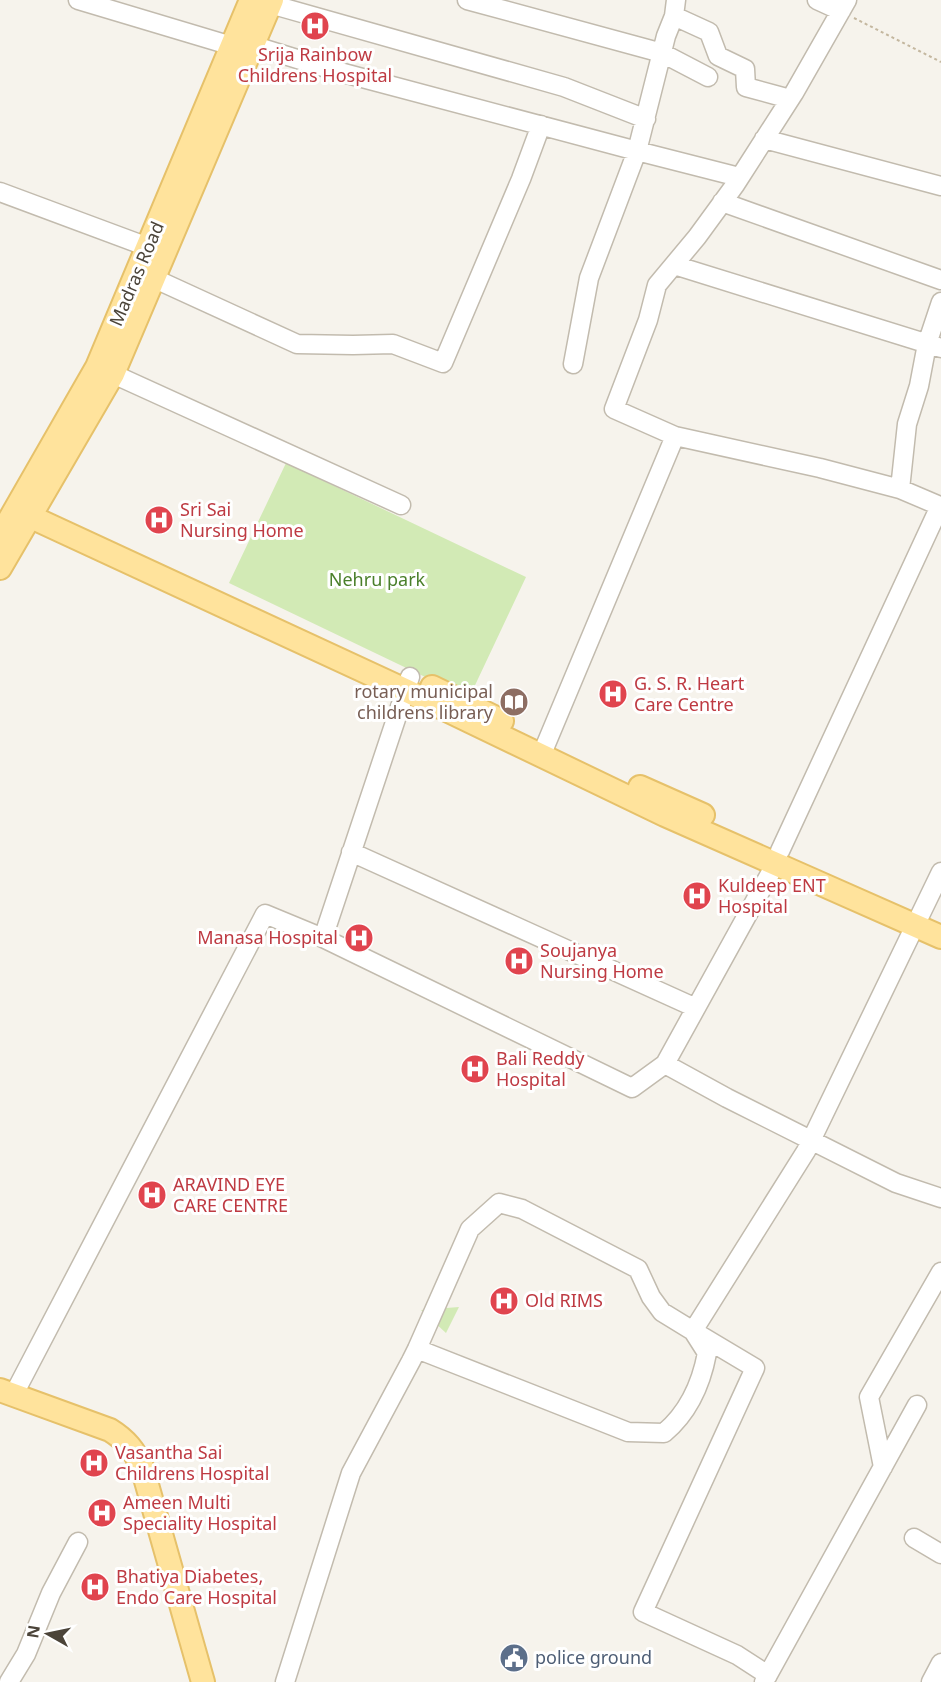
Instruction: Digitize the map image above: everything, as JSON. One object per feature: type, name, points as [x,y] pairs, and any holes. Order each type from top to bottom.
[{"type":"main road","points":[[105,370],[153,278],[242,46],[264,1]]},
{"type":"main road","name":"Madras Road","points":[[0,536],[26,508],[105,370],[148,247],[242,46]]},
{"type":"main road","points":[[0,568],[26,508],[407,683],[468,703],[543,749],[778,857],[926,920],[941,938]]},
{"type":"main road","points":[[7,1392],[110,1430],[125,1440],[135,1451],[146,1478],[203,1682]]},
{"type":"street","points":[[78,0],[242,46],[739,177]]},
{"type":"street","points":[[467,0],[662,52],[708,77]]},
{"type":"street","points":[[7,1392],[265,914],[323,939],[632,1088],[665,1064],[778,857],[940,506],[900,489],[820,468],[675,436],[614,409],[648,320],[657,285],[722,202],[764,140],[844,6],[817,0]]},
{"type":"street","points":[[264,1],[564,87],[646,119]]},
{"type":"street","points":[[573,364],[589,278],[637,151],[675,8],[709,32],[718,56],[745,69],[746,87],[790,99]]},
{"type":"street","points":[[153,278],[297,344],[393,344],[443,363],[541,126]]},
{"type":"street","points":[[764,140],[941,186]]},
{"type":"street","points":[[0,192],[148,247]]},
{"type":"street","points":[[722,202],[941,280]]},
{"type":"street","points":[[674,265],[934,346]]},
{"type":"street","points":[[900,489],[907,424],[934,346],[941,302]]},
{"type":"street","points":[[105,370],[401,505]]},
{"type":"street","points":[[543,749],[675,436]]},
{"type":"street","points":[[323,939],[407,683]]},
{"type":"street","points":[[351,852],[696,1008]]},
{"type":"street","points":[[693,1331],[811,1140],[926,920],[941,872]]},
{"type":"street","points":[[665,1064],[896,1184],[941,1198]]},
{"type":"street","points":[[285,1682],[351,1473],[417,1349],[470,1229],[499,1203],[522,1209],[638,1269],[651,1297],[662,1312],[755,1368],[643,1612],[737,1656],[766,1679],[918,1405]]},
{"type":"street","points":[[883,1467],[869,1397],[941,1272]]},
{"type":"street","points":[[417,1349],[628,1432],[664,1433],[681,1419],[703,1375],[707,1353],[693,1331]]},
{"type":"street","points":[[915,1538],[941,1554]]},
{"type":"street","points":[[9,1682],[26,1654],[51,1593],[78,1542]]},
{"type":"street","points":[[931,1682],[941,1664]]},
{"type":"path","points":[[844,6],[941,62]]},
{"type":"green space","name":"Nehru park","points":[[286,463],[526,577],[469,698],[229,583]]},
{"type":"green space","points":[[459,1307],[446,1333],[421,1310]]},
{"type":"place","name":"Srija Rainbow Childrens Hospital","points":[[315,26]]},
{"type":"place","name":"Sri Sai Nursing Home","points":[[159,520]]},
{"type":"place","name":"G. S. R. Heart Care Centre","points":[[613,694]]},
{"type":"place","name":"rotary municipal childrens library","points":[[514,702]]},
{"type":"place","name":"Kuldeep ENT Hospital","points":[[697,896]]},
{"type":"place","name":"Manasa Hospital","points":[[359,938]]},
{"type":"place","name":"Soujanya Nursing Home","points":[[519,961]]},
{"type":"place","name":"Bali Reddy Hospital","points":[[475,1069]]},
{"type":"place","name":"ARAVIND EYE CARE CENTRE","points":[[152,1195]]},
{"type":"place","name":"Old RIMS","points":[[504,1301]]},
{"type":"place","name":"Vasantha Sai Childrens Hospital","points":[[94,1463]]},
{"type":"place","name":"Ameen Multi Speciality Hospital","points":[[102,1513]]},
{"type":"place","name":"Bhatiya Diabetes, Endo Care Hospital","points":[[95,1587]]},
{"type":"place","name":"police ground","points":[[514,1658]]}]
